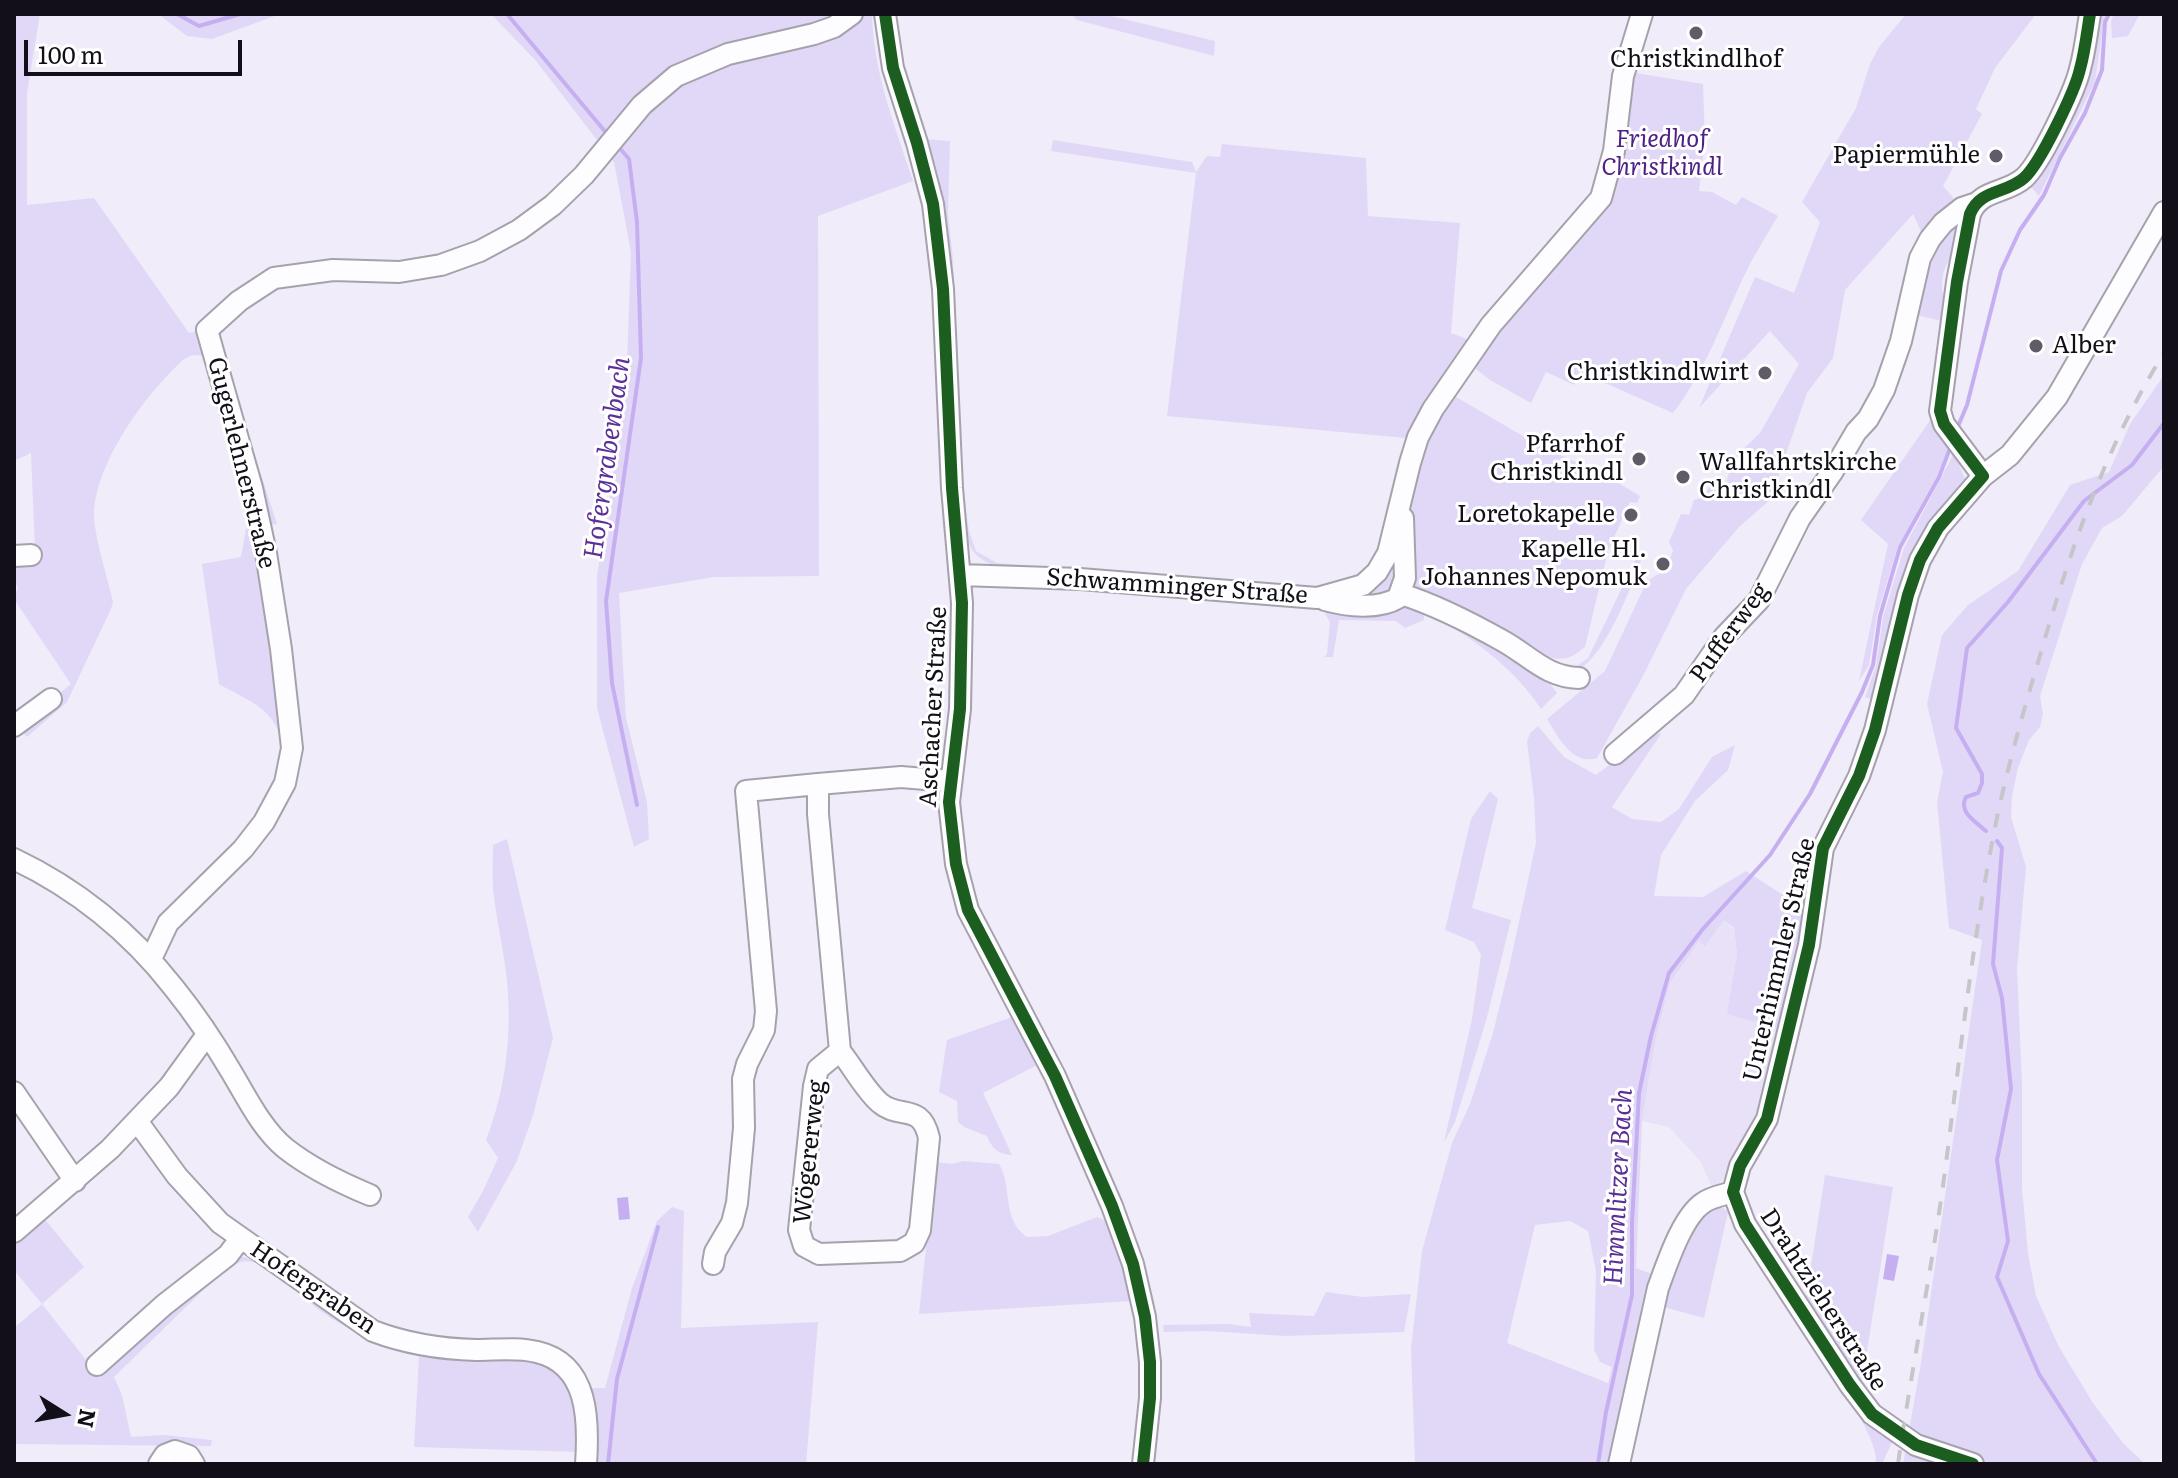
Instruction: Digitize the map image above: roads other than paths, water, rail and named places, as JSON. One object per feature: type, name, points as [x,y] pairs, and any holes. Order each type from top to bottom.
[{"type":"street","name":"Gugerlehnerstraße","points":[[151,959],[168,923],[243,849],[264,822],[285,783],[292,748],[266,553],[252,488],[207,330],[239,301],[274,278],[333,270],[399,272],[441,265],[480,251],[519,230],[553,205],[607,149],[659,88],[699,64],[814,34],[834,27],[852,14]]},
{"type":"street","name":"Aschacher Straße","points":[[885,14],[893,68],[921,155],[937,229],[943,289],[952,488],[960,575],[961,686],[950,781],[952,840],[968,910],[1055,1076],[1112,1206],[1133,1264],[1145,1317],[1150,1362],[1150,1398],[1143,1464]]},
{"type":"street","name":"Schwamminger Straße","points":[[960,575],[1080,579],[1317,598],[1363,585],[1377,572],[1388,553],[1418,437],[1447,386],[1491,325],[1601,198],[1614,151],[1623,76],[1642,14]]},
{"type":"street","name":"Pufferweg","points":[[1615,754],[1684,695],[1724,637],[1759,600],[1800,518],[1856,432],[1868,419],[1884,390],[1901,341],[1920,258],[1930,239],[1943,223],[1962,208],[2021,181],[2036,163],[2080,70],[2090,14]]},
{"type":"street","points":[[1974,204],[1962,253],[1940,411],[1944,424],[1983,476]]},
{"type":"street","name":"Unterhimmler Straße","points":[[1733,1192],[1740,1166],[1767,1119],[1809,945],[1823,848],[1859,776],[1875,730],[1908,595],[1920,560],[1938,528],[1983,476],[2010,455],[2057,397],[2164,212]]},
{"type":"street","points":[[1317,598],[1364,605],[1394,601],[1401,594],[1405,578],[1405,537],[1401,500]]},
{"type":"street","points":[[1401,594],[1432,605],[1499,639],[1552,675],[1579,678]]},
{"type":"street","points":[[14,726],[51,699]]},
{"type":"street","points":[[713,1264],[715,1252],[732,1223],[737,1203],[744,1128],[743,1079],[764,1030],[766,1011],[746,791],[901,777],[950,781]]},
{"type":"street","name":"Wögererweg","points":[[818,784],[819,826],[840,1051],[877,1101],[885,1107],[917,1115],[926,1124],[929,1138],[920,1230],[914,1243],[900,1251],[819,1254],[804,1246],[799,1230],[814,1086],[818,1069],[840,1051]]},
{"type":"street","points":[[14,859],[97,909],[151,959],[219,1051],[255,1110],[285,1148],[370,1195]]},
{"type":"street","points":[[14,1232],[75,1181],[137,1121],[178,1077],[206,1036]]},
{"type":"street","points":[[14,1092],[75,1181]]},
{"type":"street","name":"Hofergraben","points":[[137,1121],[197,1201],[240,1239],[373,1331],[398,1341],[448,1349],[536,1352],[563,1364],[581,1389],[587,1413],[586,1464]]},
{"type":"street","points":[[1619,1464],[1658,1288],[1668,1260],[1692,1212],[1705,1201],[1733,1192]]},
{"type":"street","name":"Drahtzieherstraße","points":[[1733,1192],[1745,1224],[1872,1414],[1916,1445],[1973,1464]]},
{"type":"street","name":"Hofergraben","points":[[97,1365],[153,1313],[228,1255],[240,1239]]},
{"type":"street","points":[[159,1464],[165,1455],[175,1451],[189,1456],[194,1464]]},
{"type":"waterway","points":[[177,14],[199,26],[240,14]]},
{"type":"waterway","name":"Hofergrabenbach","points":[[507,14],[608,135]]},
{"type":"waterway","name":"Himmlitzer Bach","points":[[1956,431],[1967,405],[2001,271],[2020,230],[2044,195],[2085,113],[2102,70],[2105,22],[2109,14]]},
{"type":"waterway","name":"Hofergrabenbach","points":[[617,145],[629,159],[637,222],[641,358],[606,601],[612,683],[637,805]]},
{"type":"waterway","points":[[1986,831],[1964,807],[1966,797],[1978,793],[1982,783],[1982,774],[1956,728],[1967,648],[2008,602],[2084,501],[2132,465],[2164,423]]},
{"type":"waterway","name":"Himmlitzer Bach","points":[[1598,1464],[1606,1412],[1632,1295],[1632,1223],[1639,1093],[1669,973],[1702,930],[1770,855],[1810,794],[1873,665],[1880,616],[1900,547],[1939,477],[1952,443]]},
{"type":"waterway","points":[[1997,841],[2002,848],[1993,964],[2002,998],[2011,1089],[1997,1160],[2008,1241],[1997,1277],[2039,1374],[2097,1464]]},
{"type":"waterway","name":"Hofergrabenbach","points":[[608,1464],[617,1379],[658,1227]]},
{"type":"railway","points":[[1898,1464],[1940,1208],[1977,928],[2003,792],[2071,554],[2112,451],[2164,353]]},
{"type":"place","name":"Christkindlhof","points":[[1696,33]]},
{"type":"place","name":"Papiermühle","points":[[1996,156]]},
{"type":"place","name":"Alber","points":[[2036,346]]},
{"type":"place","name":"Christkindlwirt","points":[[1765,373]]},
{"type":"place","name":"Pfarrhof Christkindl","points":[[1639,459]]},
{"type":"place","name":"Wallfahrtskirche Christkindl","points":[[1683,477]]},
{"type":"place","name":"Loretokapelle","points":[[1631,515]]},
{"type":"place","name":"Kapelle Hl. Johannes Nepomuk","points":[[1663,564]]},
{"type":"park label","name":"Friedhof Christkindl","points":[[1662,154]]}]
